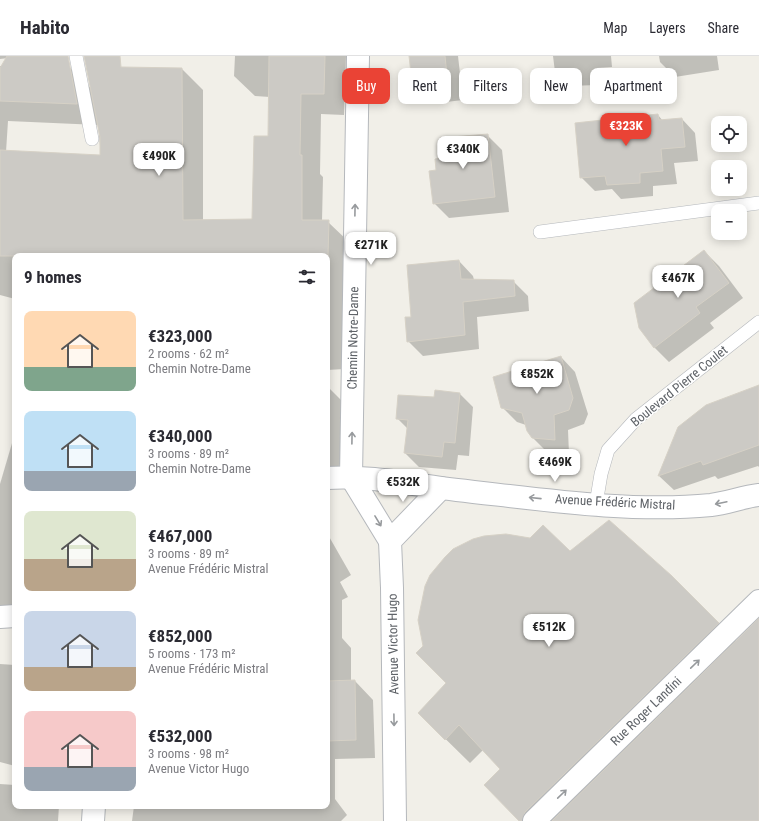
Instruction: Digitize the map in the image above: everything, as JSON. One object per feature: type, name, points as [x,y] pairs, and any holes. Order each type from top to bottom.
[{"type":"street","name":"Chemin Notre-Dame","points":[[351,477],[358,56]]},
{"type":"street","name":"Avenue Frédéric Mistral","points":[[330,478],[351,477],[596,504],[653,506],[712,504],[758,496]]},
{"type":"street","points":[[351,477],[390,541],[441,488]]},
{"type":"street","name":"Avenue Victor Hugo","points":[[390,541],[395,821]]},
{"type":"street","name":"Rue Roger Landini","points":[[534,821],[759,601]]},
{"type":"street","points":[[0,617],[12,616]]},
{"type":"street","points":[[93,821],[94,809]]},
{"type":"lane","points":[[76,56],[92,139]]},
{"type":"lane","points":[[540,232],[759,203]]},
{"type":"lane","name":"Boulevard Pierre Coulet","points":[[596,504],[601,474],[608,450],[636,419],[759,322]]},
{"type":"building","points":[[7,56],[68,56],[77,104],[0,101],[0,68]]},
{"type":"building","points":[[84,56],[120,56],[121,67],[182,68],[183,220],[252,219],[254,136],[268,136],[269,56],[325,56],[324,94],[301,94],[300,155],[302,155],[302,220],[329,220],[328,253],[12,253],[12,256],[0,256],[0,150],[100,155],[100,137]]},
{"type":"building","points":[[409,56],[445,56],[446,68],[410,68]]},
{"type":"building","points":[[658,114],[659,120],[682,118],[685,147],[661,149],[663,171],[640,173],[640,183],[607,185],[605,176],[580,178],[575,123]]},
{"type":"building","points":[[488,134],[495,197],[433,204],[429,171],[436,170],[435,159],[442,158],[440,138]]},
{"type":"building","points":[[704,250],[729,283],[696,307],[700,313],[654,348],[639,328],[634,303]]},
{"type":"building","points":[[459,260],[461,279],[514,280],[515,296],[463,302],[465,335],[407,342],[405,317],[411,317],[407,265]]},
{"type":"building","points":[[561,356],[573,398],[569,410],[554,415],[555,440],[532,438],[527,431],[522,413],[501,408],[493,377]]},
{"type":"building","points":[[759,385],[759,445],[703,465],[701,461],[658,476],[678,427],[706,405]]},
{"type":"building","points":[[435,390],[460,393],[455,443],[444,442],[442,457],[404,453],[408,420],[396,419],[398,395],[434,397]]},
{"type":"building","points":[[609,520],[672,576],[719,623],[525,812],[522,821],[519,821],[484,785],[500,769],[459,725],[445,740],[418,713],[446,683],[416,653],[423,646],[418,620],[425,586],[430,575],[453,549],[473,539],[484,536],[506,534],[530,538],[543,525],[570,551]]},
{"type":"building","points":[[759,618],[759,821],[552,821]]},
{"type":"building","points":[[355,680],[356,740],[330,741],[330,681]]}]
